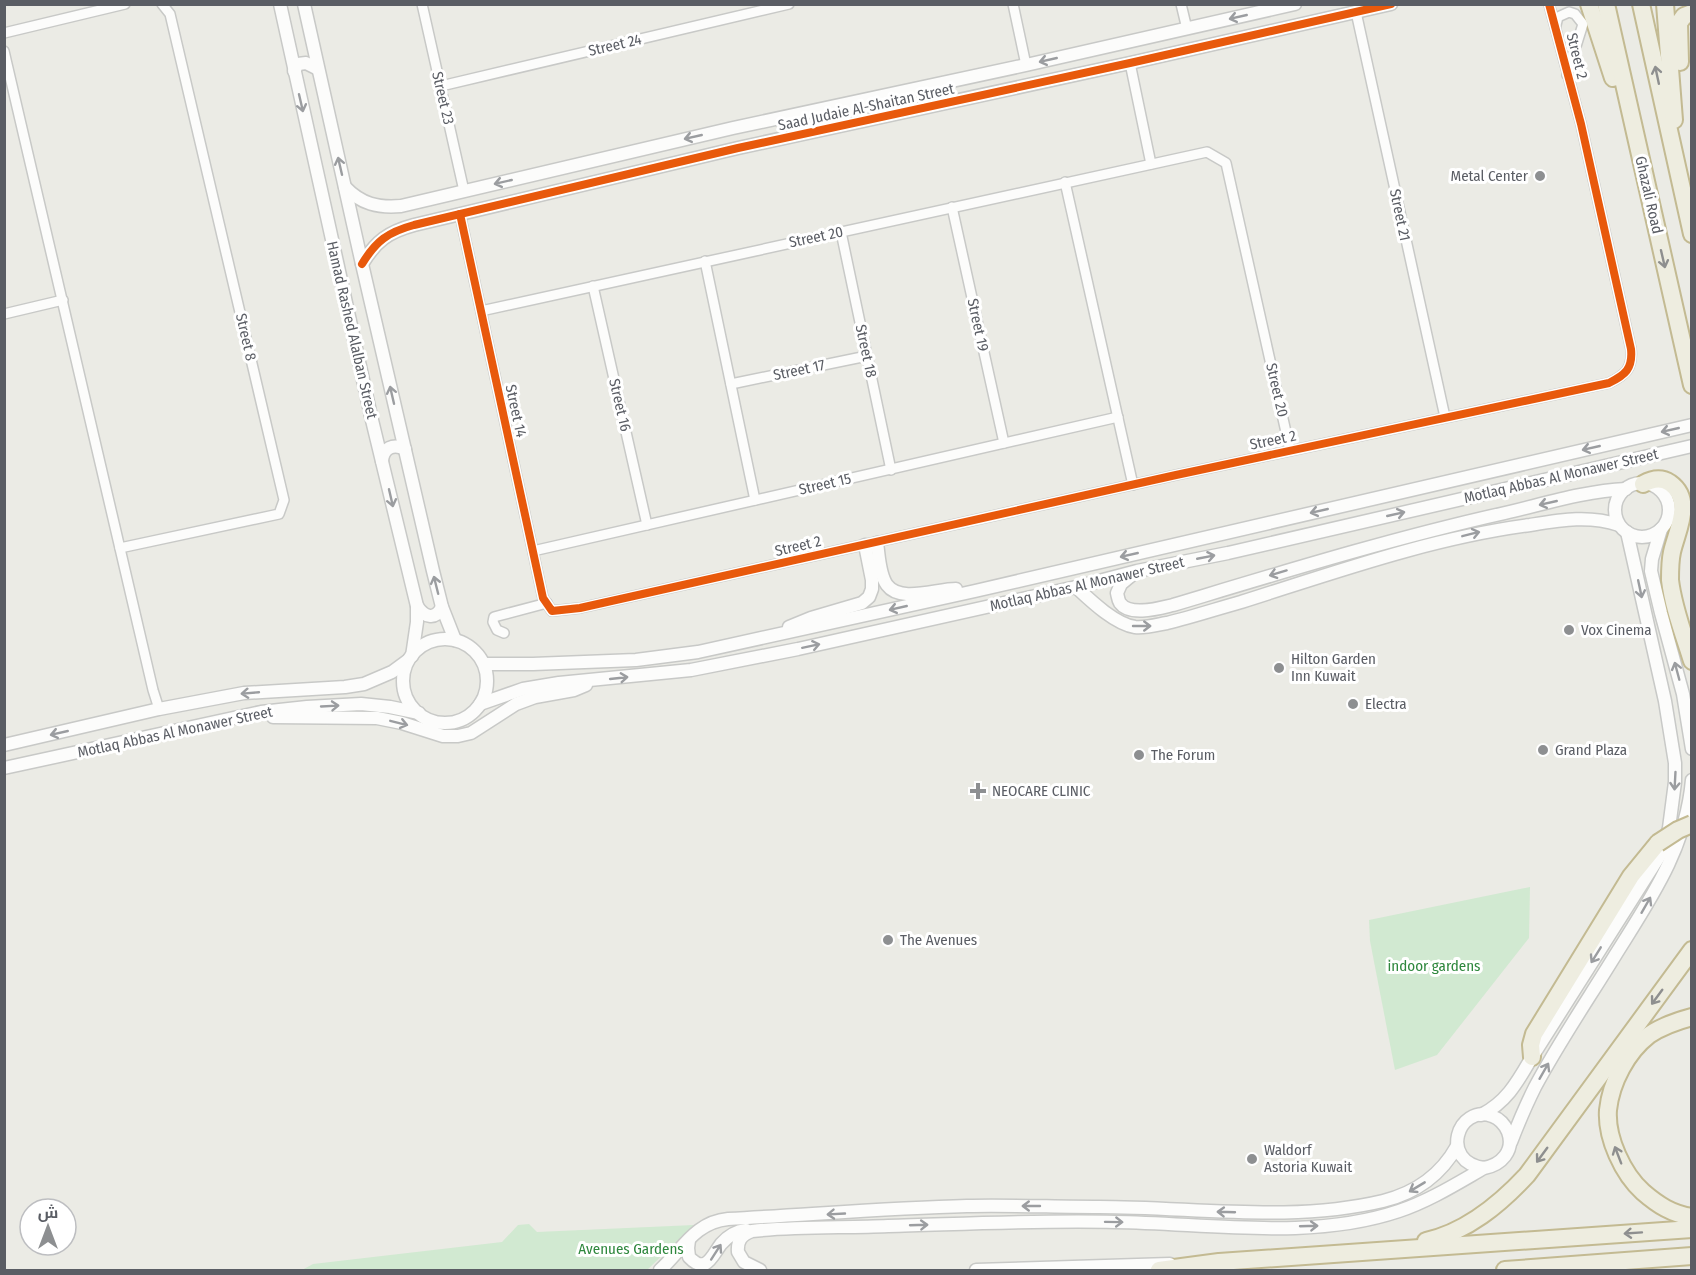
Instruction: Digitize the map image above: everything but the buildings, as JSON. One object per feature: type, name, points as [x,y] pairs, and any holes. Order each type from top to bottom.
[{"type":"highway","points":[[1588,4],[1642,161]]},
{"type":"highway","name":"Ghazali Road","points":[[1606,4],[1692,385]]},
{"type":"highway","points":[[1641,4],[1692,234]]},
{"type":"highway","points":[[1665,4],[1674,103],[1674,154]]},
{"type":"highway","points":[[1674,103],[1681,82],[1679,22],[1684,16],[1692,13]]},
{"type":"highway","points":[[1643,484],[1656,479],[1665,480],[1672,485],[1682,501],[1682,516],[1671,561],[1671,582],[1692,661]]},
{"type":"highway","points":[[1532,1057],[1531,1045],[1534,1034],[1631,876],[1658,843],[1692,824]]},
{"type":"highway","points":[[1341,1253],[1433,1239],[1460,1229],[1508,1196],[1527,1175],[1692,950]]},
{"type":"highway","points":[[1692,1017],[1672,1023],[1650,1035],[1631,1054],[1614,1082],[1608,1111],[1611,1137],[1622,1165],[1636,1185],[1658,1205],[1682,1216],[1692,1217]]},
{"type":"highway","points":[[1159,1270],[1219,1262],[1692,1229]]},
{"type":"highway","points":[[1506,1270],[1692,1256]]},
{"type":"street","points":[[4,33],[125,4]]},
{"type":"street","name":"Street 8","points":[[120,548],[279,514],[284,501],[170,14],[162,4]]},
{"type":"street","name":"Hamad Rashed Alalban Street","points":[[280,4],[382,461],[417,606],[417,622],[410,659]]},
{"type":"street","name":"Hamad Rashed Alalban Street","points":[[304,4],[442,607],[455,640]]},
{"type":"street","name":"Street 23","points":[[422,4],[464,191]]},
{"type":"street","name":"Street 24","points":[[441,86],[789,4]]},
{"type":"street","points":[[1013,4],[1026,65]]},
{"type":"street","points":[[1181,4],[1187,29]]},
{"type":"street","name":"Saad Judaie Al-Shaitan Street","points":[[345,187],[351,194],[366,203],[384,207],[409,204],[733,128],[1295,4]]},
{"type":"street","name":"Street 2","points":[[504,633],[497,630],[493,622],[495,616],[550,607],[580,608],[1133,484],[1609,383],[1617,379],[1630,367],[1631,349],[1581,124],[1549,4]]},
{"type":"street","name":"Saad Judaie Al-Shaitan Street","points":[[362,264],[383,238],[398,229],[738,148],[1385,5]]},
{"type":"street","name":"Street 21","points":[[1356,12],[1445,417]]},
{"type":"street","name":"Street 2","points":[[1556,27],[1558,17],[1569,12],[1575,14],[1583,24],[1567,75]]},
{"type":"street","points":[[287,40],[303,43],[310,34]]},
{"type":"street","points":[[4,51],[159,709]]},
{"type":"street","points":[[294,71],[298,64],[306,63],[318,69]]},
{"type":"street","points":[[1130,63],[1151,164]]},
{"type":"street","points":[[769,121],[764,125],[762,132],[765,138],[772,141]]},
{"type":"street","points":[[733,128],[741,136],[738,148]]},
{"type":"street","name":"Street 20","points":[[481,311],[1207,152],[1226,163],[1290,450]]},
{"type":"street","points":[[1065,182],[1133,484]]},
{"type":"street","points":[[409,204],[406,216],[414,225]]},
{"type":"street","name":"Street 19","points":[[952,207],[1004,443]]},
{"type":"street","name":"Street 14","points":[[460,214],[543,598],[550,607]]},
{"type":"street","name":"Street 18","points":[[841,232],[891,470]]},
{"type":"street","points":[[705,261],[755,500]]},
{"type":"street","name":"Street 16","points":[[592,286],[647,525]]},
{"type":"street","points":[[4,314],[63,300]]},
{"type":"street","name":"Street 17","points":[[731,384],[867,356]]},
{"type":"street","name":"Street 15","points":[[533,551],[1118,417]]},
{"type":"street","name":"Motlaq Abbas Al Monawer Street","points":[[484,664],[636,660],[698,652],[975,591],[1692,425]]},
{"type":"street","name":"Motlaq Abbas Al Monawer Street","points":[[480,704],[523,689],[559,683],[691,670],[798,649],[1692,446]]},
{"type":"street","points":[[382,461],[384,452],[391,447],[405,449]]},
{"type":"street","points":[[1137,571],[1121,584],[1117,593],[1121,604],[1130,609],[1147,611],[1185,602],[1368,547],[1545,504],[1609,490],[1626,489],[1637,484],[1655,487],[1664,495],[1669,507],[1668,519],[1661,529],[1652,559],[1651,571],[1683,694],[1692,749]]},
{"type":"street","points":[[1481,1115],[1497,1106],[1510,1093],[1662,852],[1668,836],[1676,763],[1665,701],[1652,666],[1623,529],[1616,519],[1617,499],[1626,489]]},
{"type":"street","points":[[1076,587],[1123,624],[1149,627],[1191,617],[1372,560],[1484,531],[1583,518],[1601,520],[1642,537],[1652,535],[1661,529]]},
{"type":"street","points":[[871,544],[887,584],[895,592],[906,595],[950,589],[975,591]]},
{"type":"street","points":[[772,636],[798,623],[862,603],[869,597],[872,589],[871,544]]},
{"type":"street","points":[[1368,547],[1372,560]]},
{"type":"street","points":[[1185,602],[1191,617]]},
{"type":"street","points":[[417,606],[428,616],[434,616],[442,607]]},
{"type":"street","points":[[439,639],[455,640],[476,652],[484,664],[487,678],[486,692],[480,704],[470,714],[458,721],[437,722],[418,714],[409,703],[404,689],[403,675],[410,659],[426,643],[439,639]]},
{"type":"street","name":"Motlaq Abbas Al Monawer Street","points":[[4,745],[159,709],[244,693],[364,684],[392,672],[410,659]]},
{"type":"street","points":[[236,717],[376,718],[402,723],[443,736],[458,736],[471,733],[516,704],[535,697],[574,690],[596,681]]},
{"type":"street","name":"Motlaq Abbas Al Monawer Street","points":[[4,768],[236,717],[307,707],[361,704],[390,707],[418,714]]},
{"type":"street","points":[[1510,1143],[1543,1073],[1644,909],[1670,862],[1683,828],[1692,780]]},
{"type":"street","points":[[660,1270],[689,1240],[704,1226],[722,1220],[968,1206],[1103,1207],[1268,1213],[1327,1210],[1385,1200],[1409,1192],[1445,1165],[1457,1146],[1460,1128],[1473,1117],[1490,1115],[1505,1125],[1509,1134],[1509,1151],[1504,1158],[1423,1202],[1398,1212],[1323,1226],[1195,1226],[1049,1221],[741,1230],[723,1242],[713,1258],[706,1263],[696,1263],[689,1257],[689,1240]]},
{"type":"street","points":[[1457,1146],[1463,1159],[1469,1164],[1484,1168]]},
{"type":"street","points":[[759,1230],[746,1233],[737,1246],[740,1257],[751,1267],[760,1270]]},
{"type":"street","points":[[976,1270],[1219,1262]]},
{"type":"green space","name":"indoor gardens","points":[[1530,887],[1529,938],[1437,1055],[1395,1070],[1370,941],[1369,920]]},
{"type":"green space","name":"Avenues Gardens","points":[[529,1224],[537,1232],[694,1225],[647,1270],[302,1270],[313,1264],[502,1242],[518,1225]]},
{"type":"cycle path","points":[[362,264],[372,249],[384,238],[414,225],[738,148],[1391,4]]},
{"type":"cycle path","points":[[460,214],[543,598],[552,611],[580,608],[1176,475],[1609,383],[1619,377],[1627,371],[1631,362],[1631,349],[1581,124],[1549,4]]},
{"type":"place","name":"Metal Center","points":[[1540,176]]},
{"type":"place","name":"Vox Cinema","points":[[1569,630]]},
{"type":"place","name":"Hilton Garden Inn Kuwait","points":[[1279,668]]},
{"type":"place","name":"Electra","points":[[1353,704]]},
{"type":"place","name":"Grand Plaza","points":[[1543,750]]},
{"type":"place","name":"The Forum","points":[[1139,755]]},
{"type":"place","name":"NEOCARE CLINIC","points":[[978,791]]},
{"type":"place","name":"The Avenues","points":[[888,940]]},
{"type":"place","name":"Waldorf Astoria Kuwait","points":[[1252,1159]]}]
